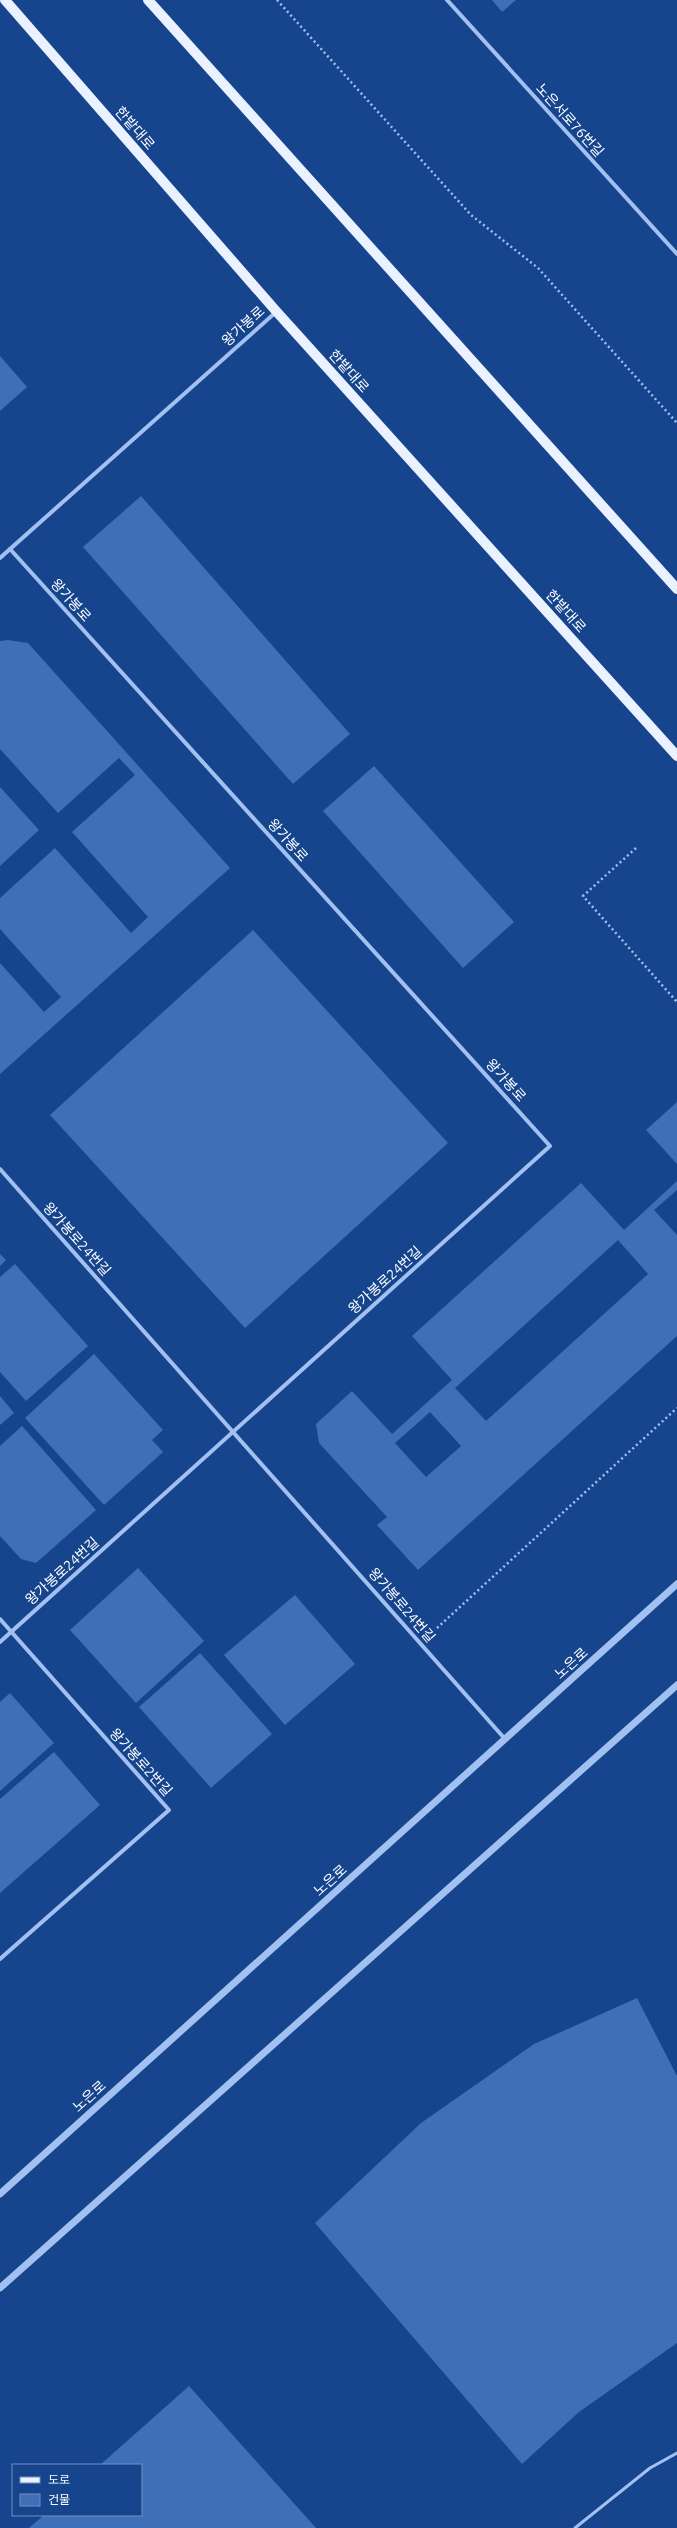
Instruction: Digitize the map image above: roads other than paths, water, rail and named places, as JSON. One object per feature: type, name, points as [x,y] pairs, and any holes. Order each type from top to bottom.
[{"type":"main road","name":"한밭대로","points":[[5,0],[276,311],[677,756]]},
{"type":"main road","points":[[148,0],[677,589]]},
{"type":"street","name":"노은서로76번길","points":[[447,0],[677,254]]},
{"type":"street","name":"왕가봉로","points":[[0,558],[276,311]]},
{"type":"street","name":"왕가봉로","points":[[10,549],[550,1146]]},
{"type":"street","name":"왕가봉로24번길","points":[[11,1632],[550,1146]]},
{"type":"street","name":"왕가봉로24번길","points":[[0,1169],[506,1739]]},
{"type":"street","name":"노은로","points":[[0,2194],[677,1584]]},
{"type":"street","name":"왕가봉로2번길","points":[[0,1619],[168,1810],[0,1959]]},
{"type":"street","points":[[0,1642],[11,1632]]},
{"type":"street","points":[[0,2288],[677,1685]]},
{"type":"lane","points":[[575,2528],[650,2468],[677,2453]]}]
